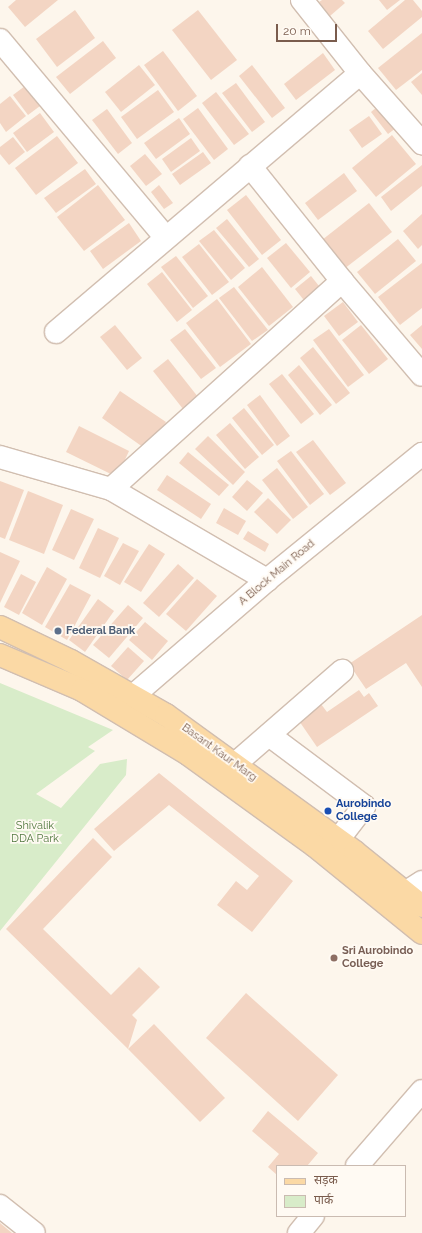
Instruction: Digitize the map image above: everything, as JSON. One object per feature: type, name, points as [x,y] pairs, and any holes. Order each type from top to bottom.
[{"type":"main road","name":"Basant Kaur Marg","points":[[0,627],[134,695],[235,764],[338,840],[416,894]]},
{"type":"main road","name":"Basant Kaur Marg","points":[[0,655],[82,690],[188,754],[315,846],[422,933]]},
{"type":"street","points":[[302,0],[360,73],[422,143]]},
{"type":"street","points":[[0,40],[166,238]]},
{"type":"street","points":[[56,332],[360,73]]},
{"type":"street","points":[[250,166],[342,282],[422,375]]},
{"type":"street","points":[[111,489],[342,282]]},
{"type":"street","name":"A Block Main Road","points":[[134,695],[267,580],[422,454]]},
{"type":"street","points":[[0,458],[111,489],[267,580]]},
{"type":"street","points":[[235,764],[342,671]]},
{"type":"street","points":[[269,735],[364,806],[338,840]]},
{"type":"street","points":[[358,1165],[422,1090]]},
{"type":"street","points":[[0,1206],[34,1233]]},
{"type":"street","points":[[299,1233],[313,1217]]},
{"type":"green space","name":"Shivalik DDA Park","points":[[0,683],[113,730],[88,747],[95,751],[36,794],[61,808],[100,764],[127,759],[126,775],[0,931]]},
{"type":"building","points":[[16,0],[58,0],[25,27],[8,7]]},
{"type":"building","points":[[322,0],[342,0],[345,3],[330,16],[319,2]]},
{"type":"building","points":[[379,0],[400,0],[387,10]]},
{"type":"building","points":[[405,0],[413,0],[422,11],[422,17],[383,49],[368,31]]},
{"type":"building","points":[[75,10],[95,38],[57,67],[36,39]]},
{"type":"building","points":[[198,10],[237,60],[211,80],[172,30]]},
{"type":"building","points":[[422,33],[422,70],[396,90],[378,68]]},
{"type":"building","points":[[103,41],[116,58],[70,94],[56,77]]},
{"type":"building","points":[[163,51],[197,96],[178,111],[144,65]]},
{"type":"building","points":[[323,53],[335,70],[296,100],[284,84]]},
{"type":"building","points":[[139,65],[155,85],[121,112],[105,92]]},
{"type":"building","points":[[252,65],[285,108],[272,118],[239,76]]},
{"type":"building","points":[[422,73],[422,95],[411,82]]},
{"type":"building","points":[[236,83],[265,122],[252,132],[222,93]]},
{"type":"building","points":[[25,86],[40,106],[28,115],[13,95]]},
{"type":"building","points":[[158,90],[174,112],[137,139],[121,117]]},
{"type":"building","points":[[216,92],[249,134],[234,145],[202,103]]},
{"type":"building","points":[[10,96],[26,116],[6,132],[0,123],[0,104]]},
{"type":"building","points":[[383,102],[400,125],[388,134],[371,112]]},
{"type":"building","points":[[198,108],[228,149],[214,160],[183,119]]},
{"type":"building","points":[[107,109],[132,143],[118,154],[92,120]]},
{"type":"building","points":[[40,113],[54,132],[27,152],[13,133]]},
{"type":"building","points":[[369,116],[382,134],[362,148],[349,130]]},
{"type":"building","points":[[179,118],[190,134],[156,159],[144,143]]},
{"type":"building","points":[[392,135],[416,164],[376,197],[352,168]]},
{"type":"building","points":[[57,136],[78,163],[36,195],[15,168]]},
{"type":"building","points":[[13,137],[25,152],[9,165],[0,154],[0,147]]},
{"type":"building","points":[[191,138],[200,151],[171,172],[162,159]]},
{"type":"building","points":[[203,152],[211,163],[180,185],[172,174]]},
{"type":"building","points":[[145,154],[162,174],[146,186],[130,166]]},
{"type":"building","points":[[422,165],[422,186],[391,211],[381,197]]},
{"type":"building","points":[[85,169],[96,184],[56,213],[44,198]]},
{"type":"building","points":[[344,173],[357,191],[318,220],[305,203]]},
{"type":"building","points":[[98,185],[125,220],[84,251],[57,217]]},
{"type":"building","points":[[159,185],[173,203],[164,209],[151,192]]},
{"type":"building","points":[[246,195],[281,240],[262,255],[227,210]]},
{"type":"building","points":[[369,203],[392,232],[344,269],[322,240]]},
{"type":"building","points":[[422,214],[422,245],[418,249],[403,231]]},
{"type":"building","points":[[227,219],[259,259],[249,267],[216,228]]},
{"type":"building","points":[[129,223],[141,241],[103,269],[90,251]]},
{"type":"building","points":[[214,230],[245,268],[231,280],[199,241]]},
{"type":"building","points":[[398,239],[416,261],[375,294],[357,272]]},
{"type":"building","points":[[286,243],[310,272],[291,288],[267,258]]},
{"type":"building","points":[[199,244],[229,282],[212,295],[182,257]]},
{"type":"building","points":[[176,256],[208,296],[193,308],[161,267]]},
{"type":"building","points":[[422,263],[422,308],[400,325],[378,297]]},
{"type":"building","points":[[262,267],[293,307],[269,326],[238,287]]},
{"type":"building","points":[[162,272],[192,310],[177,322],[147,284]]},
{"type":"building","points":[[311,276],[323,291],[307,304],[295,289]]},
{"type":"building","points":[[234,287],[268,330],[252,341],[219,298]]},
{"type":"building","points":[[217,299],[251,344],[220,367],[186,323]]},
{"type":"building","points":[[343,302],[358,322],[339,336],[324,316]]},
{"type":"building","points":[[115,325],[142,358],[127,370],[100,337]]},
{"type":"building","points":[[361,325],[388,359],[369,374],[342,340]]},
{"type":"building","points":[[422,325],[422,349],[410,335]]},
{"type":"building","points":[[185,329],[216,368],[201,379],[170,340]]},
{"type":"building","points":[[329,329],[364,375],[348,387],[313,340]]},
{"type":"building","points":[[313,347],[350,393],[336,404],[300,358]]},
{"type":"building","points":[[168,359],[202,402],[187,414],[153,371]]},
{"type":"building","points":[[299,365],[332,405],[320,415],[288,375]]},
{"type":"building","points":[[282,374],[314,414],[301,424],[269,384]]},
{"type":"building","points":[[120,391],[166,422],[147,450],[102,418]]},
{"type":"building","points":[[260,395],[290,436],[277,446],[247,405]]},
{"type":"building","points":[[244,408],[274,445],[262,455],[232,418]]},
{"type":"building","points":[[230,423],[259,457],[245,469],[216,435]]},
{"type":"building","points":[[79,426],[129,451],[117,477],[66,452]]},
{"type":"building","points":[[208,436],[245,472],[233,485],[195,449]]},
{"type":"building","points":[[313,440],[346,483],[330,495],[296,452]]},
{"type":"building","points":[[291,451],[324,494],[310,505],[277,461]]},
{"type":"building","points":[[188,452],[229,485],[219,496],[179,463]]},
{"type":"building","points":[[277,468],[308,507],[293,519],[262,480]]},
{"type":"building","points":[[167,475],[211,504],[201,519],[157,490]]},
{"type":"building","points":[[247,480],[263,493],[247,511],[232,497]]},
{"type":"building","points":[[0,481],[24,490],[5,539],[0,537]]},
{"type":"building","points":[[28,491],[63,505],[44,554],[9,540]]},
{"type":"building","points":[[268,498],[291,520],[277,534],[254,512]]},
{"type":"building","points":[[224,508],[246,521],[238,535],[216,523]]},
{"type":"building","points":[[71,509],[94,519],[74,560],[52,550]]},
{"type":"building","points":[[98,528],[119,538],[100,578],[79,568]]},
{"type":"building","points":[[248,531],[269,544],[265,552],[243,539]]},
{"type":"building","points":[[123,543],[139,551],[120,585],[104,576]]},
{"type":"building","points":[[149,544],[165,554],[141,592],[124,582]]},
{"type":"building","points":[[0,552],[20,561],[0,603]]},
{"type":"building","points":[[178,564],[194,578],[159,617],[143,603]]},
{"type":"building","points":[[47,567],[67,579],[42,625],[22,613]]},
{"type":"building","points":[[21,574],[36,582],[19,615],[4,607]]},
{"type":"building","points":[[197,579],[217,596],[186,631],[166,614]]},
{"type":"building","points":[[70,584],[91,595],[67,640],[45,627]]},
{"type":"building","points":[[98,599],[114,611],[85,652],[69,640]]},
{"type":"building","points":[[128,605],[143,618],[109,658],[93,645]]},
{"type":"building","points":[[422,615],[422,687],[406,663],[366,689],[349,664]]},
{"type":"building","points":[[145,622],[168,641],[152,660],[129,640]]},
{"type":"building","points":[[128,647],[144,661],[127,680],[111,666]]},
{"type":"building","points":[[359,690],[364,697],[369,693],[378,706],[317,747],[295,715],[318,700],[327,712]]},
{"type":"building","points":[[159,773],[293,881],[252,932],[217,905],[236,881],[247,890],[259,876],[169,805],[114,851],[94,829]]},
{"type":"building","points":[[93,838],[112,857],[43,929],[111,995],[139,967],[160,987],[132,1015],[137,1020],[128,1049],[6,929]]},
{"type":"building","points":[[246,993],[338,1075],[298,1121],[206,1038]]},
{"type":"building","points":[[154,1024],[225,1098],[200,1122],[128,1049]]},
{"type":"building","points":[[268,1111],[318,1153],[308,1165],[276,1165],[276,1174],[268,1167],[279,1154],[252,1131]]},
{"type":"building","points":[[0,1223],[12,1233],[0,1233]]},
{"type":"place","name":"Federal Bank","points":[[58,631]]},
{"type":"place","name":"Aurobindo College","points":[[328,811]]},
{"type":"place","name":"Sri Aurobindo College","points":[[334,958]]}]
